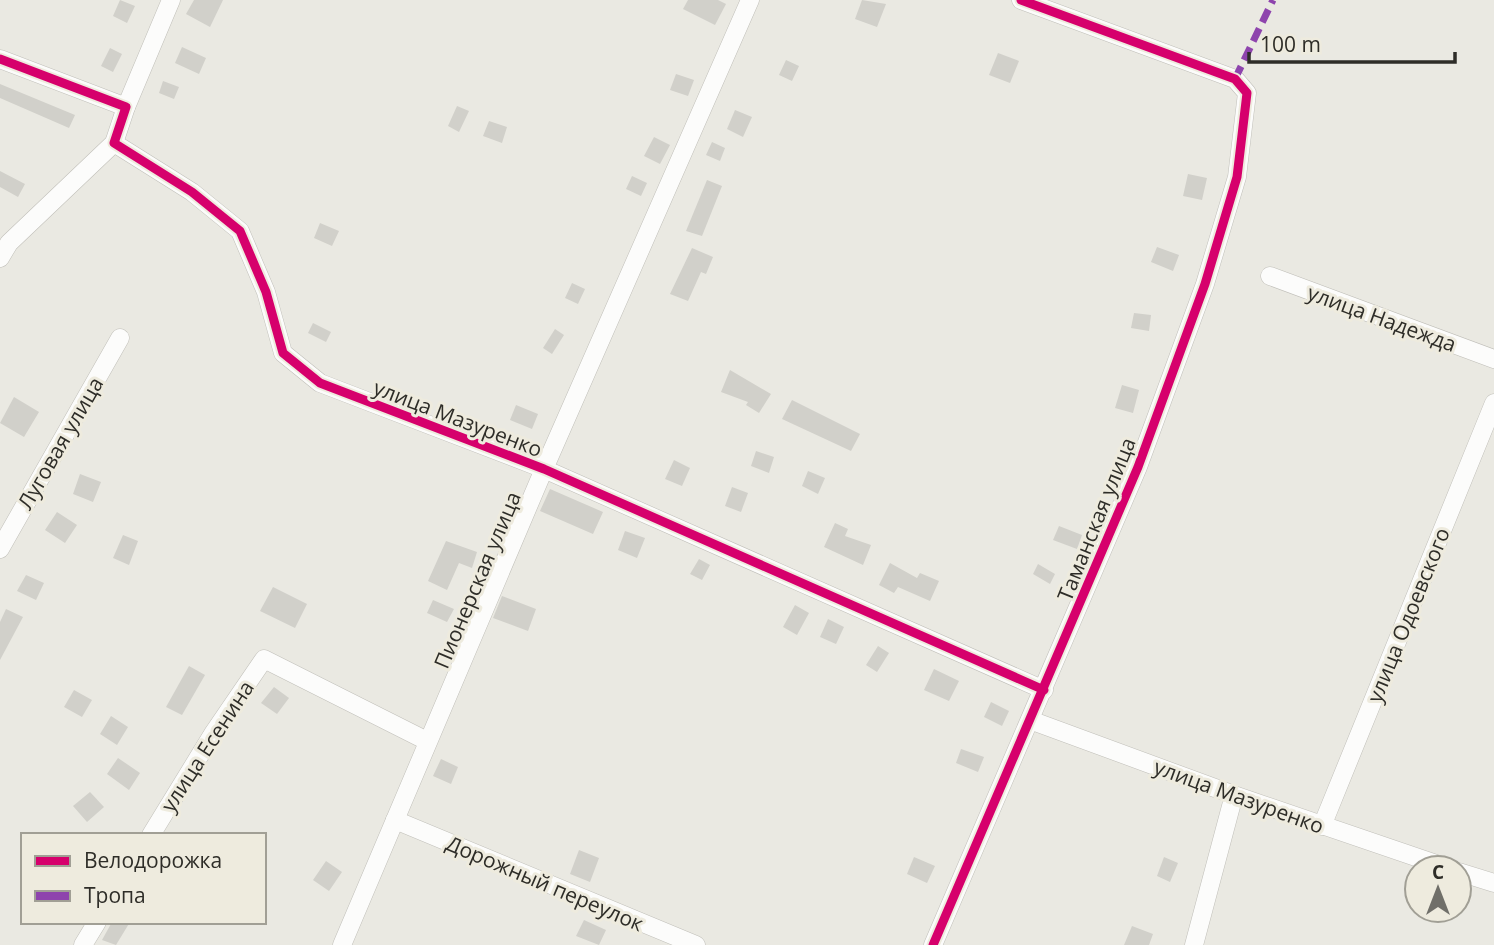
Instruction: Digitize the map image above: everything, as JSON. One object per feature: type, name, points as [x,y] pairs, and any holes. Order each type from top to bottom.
[{"type":"street","points":[[0,258],[9,243],[114,144],[126,107],[171,0]]},
{"type":"street","name":"Пионерская улица","points":[[342,945],[544,469],[750,0]]},
{"type":"street","name":"Таманская улица","points":[[933,945],[1138,467],[1205,284],[1237,177],[1247,93],[1236,79],[1021,0]]},
{"type":"street","points":[[0,59],[126,107]]},
{"type":"street","name":"улица Мазуренко","points":[[114,144],[192,192],[240,231],[266,292],[283,353],[320,383],[544,469],[1044,690]]},
{"type":"street","name":"улица Надежда","points":[[1270,276],[1494,359]]},
{"type":"street","name":"Луговая улица","points":[[0,549],[120,338]]},
{"type":"street","name":"улица Одоевского","points":[[1322,826],[1494,403]]},
{"type":"street","name":"улица Есенина","points":[[152,833],[214,732],[264,659],[427,741]]},
{"type":"street","name":"улица Мазуренко","points":[[1030,720],[1234,795],[1406,854]]},
{"type":"street","points":[[1194,945],[1234,795]]},
{"type":"street","name":"Дорожный переулок","points":[[395,820],[696,945]]},
{"type":"street","points":[[1473,876],[1494,883]]},
{"type":"street","points":[[83,945],[96,924]]},
{"type":"building","points":[[120,0],[135,6],[127,23],[113,16]]},
{"type":"building","points":[[194,0],[223,0],[210,27],[186,14]]},
{"type":"building","points":[[688,0],[718,0],[726,4],[715,25],[683,9]]},
{"type":"building","points":[[862,0],[886,4],[877,27],[855,19]]},
{"type":"building","points":[[182,47],[206,58],[199,74],[175,63]]},
{"type":"building","points":[[110,48],[122,54],[113,72],[101,66]]},
{"type":"building","points":[[998,53],[1019,61],[1010,83],[989,75]]},
{"type":"building","points":[[786,60],[799,66],[792,81],[779,75]]},
{"type":"building","points":[[676,74],[694,80],[688,96],[670,90]]},
{"type":"building","points":[[163,81],[179,87],[174,99],[159,93]]},
{"type":"building","points":[[0,84],[75,115],[69,128],[0,98]]},
{"type":"building","points":[[457,106],[469,111],[459,132],[448,126]]},
{"type":"building","points":[[735,110],[752,117],[743,137],[727,129]]},
{"type":"building","points":[[489,121],[507,127],[502,143],[483,136]]},
{"type":"building","points":[[654,137],[670,145],[660,164],[644,156]]},
{"type":"building","points":[[712,142],[725,148],[720,161],[706,155]]},
{"type":"building","points":[[0,171],[25,184],[18,197],[0,187]]},
{"type":"building","points":[[1188,174],[1207,178],[1202,200],[1183,196]]},
{"type":"building","points":[[632,176],[647,183],[641,196],[626,189]]},
{"type":"building","points":[[707,180],[722,186],[702,236],[686,231]]},
{"type":"building","points":[[320,223],[339,231],[332,246],[314,238]]},
{"type":"building","points":[[1157,247],[1179,255],[1173,271],[1151,262]]},
{"type":"building","points":[[692,248],[713,257],[706,274],[701,272],[688,301],[670,294]]},
{"type":"building","points":[[572,283],[585,289],[578,304],[565,298]]},
{"type":"building","points":[[1134,313],[1151,315],[1149,331],[1131,328]]},
{"type":"building","points":[[313,323],[331,332],[326,342],[308,333]]},
{"type":"building","points":[[555,329],[564,335],[552,354],[543,348]]},
{"type":"building","points":[[730,370],[771,394],[759,413],[746,405],[748,402],[721,392]]},
{"type":"building","points":[[1122,385],[1139,390],[1133,413],[1115,408]]},
{"type":"building","points":[[14,397],[39,412],[24,437],[0,423]]},
{"type":"building","points":[[792,400],[860,434],[851,451],[782,419]]},
{"type":"building","points":[[516,405],[538,414],[532,429],[510,420]]},
{"type":"building","points":[[756,451],[774,457],[769,473],[751,466]]},
{"type":"building","points":[[674,460],[690,468],[682,486],[665,479]]},
{"type":"building","points":[[808,471],[825,478],[818,494],[802,486]]},
{"type":"building","points":[[80,474],[101,482],[93,502],[73,494]]},
{"type":"building","points":[[732,487],[748,493],[741,512],[725,506]]},
{"type":"building","points":[[550,489],[603,512],[593,534],[540,511]]},
{"type":"building","points":[[57,512],[77,525],[65,543],[45,530]]},
{"type":"building","points":[[835,523],[848,529],[845,536],[871,545],[863,565],[824,547]]},
{"type":"building","points":[[1059,526],[1082,535],[1077,549],[1053,540]]},
{"type":"building","points":[[625,531],[645,538],[637,558],[618,550]]},
{"type":"building","points":[[123,535],[138,541],[129,565],[113,558]]},
{"type":"building","points":[[446,541],[477,552],[472,568],[459,563],[447,590],[428,581]]},
{"type":"building","points":[[699,559],[710,565],[702,580],[690,574]]},
{"type":"building","points":[[890,563],[917,578],[920,573],[939,581],[930,601],[898,587],[894,593],[879,585]]},
{"type":"building","points":[[1038,564],[1055,574],[1050,584],[1033,574]]},
{"type":"building","points":[[26,575],[44,583],[36,600],[17,591]]},
{"type":"building","points":[[273,587],[307,604],[295,628],[260,611]]},
{"type":"building","points":[[502,596],[536,609],[528,631],[493,618]]},
{"type":"building","points":[[433,600],[454,609],[447,622],[427,613]]},
{"type":"building","points":[[795,605],[809,613],[797,635],[783,627]]},
{"type":"building","points":[[6,609],[23,617],[0,660],[0,622]]},
{"type":"building","points":[[828,619],[844,627],[836,644],[820,637]]},
{"type":"building","points":[[878,646],[889,653],[877,672],[866,665]]},
{"type":"building","points":[[189,666],[205,675],[182,715],[166,707]]},
{"type":"building","points":[[934,669],[959,681],[949,701],[924,690]]},
{"type":"building","points":[[274,687],[289,698],[277,714],[261,703]]},
{"type":"building","points":[[74,690],[92,700],[82,717],[64,707]]},
{"type":"building","points":[[991,702],[1009,711],[1002,726],[984,717]]},
{"type":"building","points":[[111,716],[128,727],[117,745],[100,734]]},
{"type":"building","points":[[961,749],[984,757],[978,772],[956,763]]},
{"type":"building","points":[[118,758],[140,773],[129,790],[107,774]]},
{"type":"building","points":[[441,759],[458,767],[451,784],[433,776]]},
{"type":"building","points":[[90,792],[104,807],[87,822],[73,806]]},
{"type":"building","points":[[579,850],[599,858],[590,882],[570,874]]},
{"type":"building","points":[[914,857],[935,866],[927,883],[907,874]]},
{"type":"building","points":[[1164,857],[1178,863],[1170,882],[1157,876]]},
{"type":"building","points":[[326,861],[342,872],[329,891],[313,880]]},
{"type":"building","points":[[584,920],[606,930],[599,945],[576,936]]},
{"type":"building","points":[[111,924],[129,924],[116,945],[102,940]]},
{"type":"building","points":[[1132,926],[1153,934],[1149,945],[1124,945]]},
{"type":"marked path","points":[[1235,79],[1273,0]]},
{"type":"cycle path","points":[[933,945],[1138,467],[1205,284],[1237,177],[1247,93],[1235,79],[1021,0]]},
{"type":"cycle path","points":[[0,59],[126,107],[114,143],[192,192],[240,231],[266,292],[283,353],[320,383],[544,469],[1044,690]]}]
